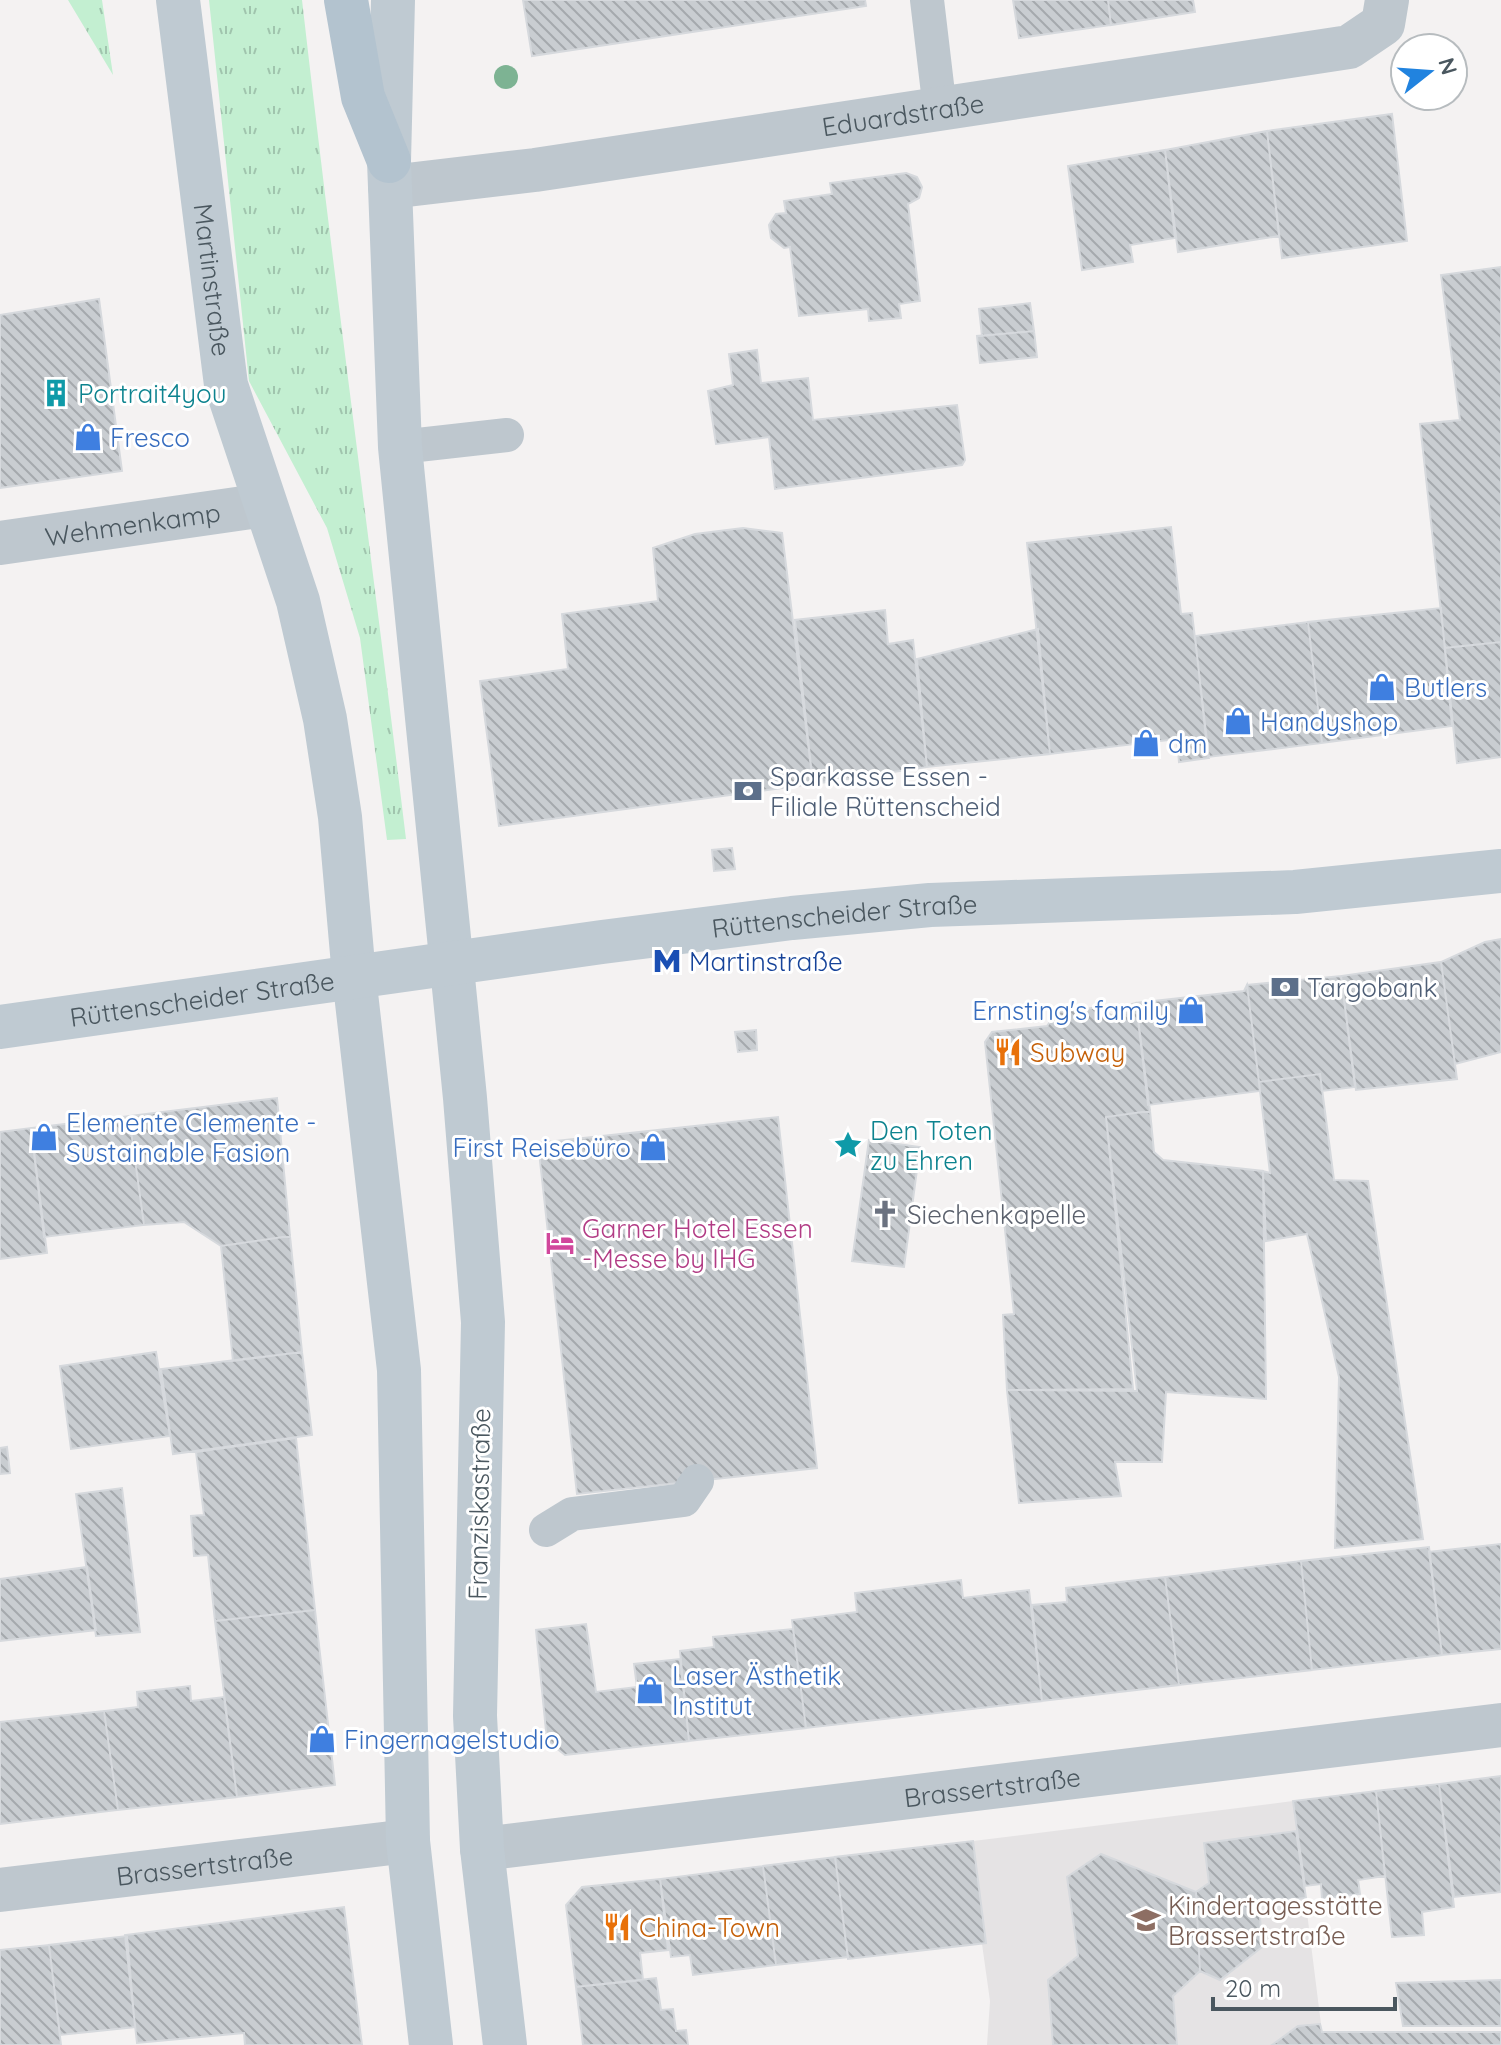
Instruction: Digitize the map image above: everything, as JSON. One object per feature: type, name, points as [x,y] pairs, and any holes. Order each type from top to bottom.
[{"type":"main road","name":"Martinstraße","points":[[178,0],[226,385],[298,601],[325,719],[340,817],[354,976]]},
{"type":"main road","points":[[346,0],[363,97],[390,174]]},
{"type":"main road","points":[[393,0],[390,174],[400,447],[450,963]]},
{"type":"main road","name":"Rüttenscheider Straße","points":[[0,1027],[691,929],[930,905],[1295,892],[1501,871]]},
{"type":"main road","name":"Franziskastraße","points":[[450,963],[483,1322],[475,1716],[482,1849],[505,2045]]},
{"type":"main road","points":[[354,976],[399,1370],[408,1841],[431,2045]]},
{"type":"street","name":"Eduardstraße","points":[[390,174],[549,168],[1349,47],[1383,24],[1387,0]]},
{"type":"street","name":"Wehmenkamp","points":[[0,543],[265,505]]},
{"type":"street","name":"Brassertstraße","points":[[482,1849],[1501,1725]]},
{"type":"street","name":"Brassertstraße","points":[[0,1890],[408,1841]]},
{"type":"lane","points":[[927,0],[940,110]]},
{"type":"lane","points":[[400,447],[507,435]]},
{"type":"lane","points":[[546,1530],[572,1514],[684,1500],[697,1481]]},
{"type":"shaded area","name":"Kindertagesstätte Brassertstraße","points":[[1293,1801],[1322,2032],[1360,2031],[1362,2045],[987,2045],[990,2001],[973,1841]]},
{"type":"green space","points":[[68,0],[102,0],[113,75]]},
{"type":"green space","points":[[209,0],[302,0],[406,839],[387,840],[360,638],[327,528],[249,381]]},
{"type":"building","points":[[523,0],[865,0],[866,6],[532,56]]},
{"type":"building","points":[[1013,0],[1108,0],[1111,25],[1019,38]]},
{"type":"building","points":[[1108,0],[1193,0],[1195,12],[1111,25]]},
{"type":"building","points":[[1392,114],[1407,241],[1282,258],[1267,131]]},
{"type":"building","points":[[1267,131],[1279,236],[1178,252],[1165,150]]},
{"type":"building","points":[[1165,150],[1175,238],[1130,245],[1133,262],[1082,270],[1068,166]]},
{"type":"building","points":[[906,173],[917,177],[922,187],[919,198],[908,204],[920,301],[899,304],[901,318],[869,321],[868,309],[799,316],[790,247],[784,248],[771,238],[769,225],[776,214],[786,213],[784,201],[832,194],[830,183]]},
{"type":"building","points":[[1501,267],[1501,642],[1445,648],[1420,424],[1460,420],[1441,275]]},
{"type":"building","name":"Portrait4you","points":[[99,299],[122,471],[0,488],[0,315]]},
{"type":"building","points":[[1030,303],[1034,331],[982,336],[979,309]]},
{"type":"building","points":[[1034,331],[1037,357],[980,363],[977,336]]},
{"type":"building","points":[[757,350],[761,383],[808,378],[813,420],[957,405],[965,460],[962,465],[775,489],[769,437],[716,444],[708,391],[733,385],[729,354]]},
{"type":"building","points":[[1171,527],[1181,614],[1192,613],[1209,758],[1179,762],[1177,739],[1050,754],[1027,543]]},
{"type":"building","points":[[743,528],[782,533],[813,784],[499,826],[480,681],[568,669],[562,614],[658,601],[653,548],[695,534]]},
{"type":"building","name":"Butlers","points":[[1441,608],[1452,726],[1322,743],[1308,622]]},
{"type":"building","points":[[885,610],[888,644],[913,640],[927,767],[813,784],[795,620]]},
{"type":"building","points":[[1308,622],[1322,743],[1208,757],[1195,636]]},
{"type":"building","points":[[1038,629],[1050,754],[927,767],[917,659]]},
{"type":"building","points":[[1501,642],[1501,757],[1457,763],[1445,648]]},
{"type":"building","points":[[732,848],[735,869],[714,871],[712,850]]},
{"type":"building","points":[[1501,939],[1501,1052],[1455,1064],[1441,962],[1485,942]]},
{"type":"building","points":[[1441,962],[1457,1079],[1356,1090],[1341,976]]},
{"type":"building","points":[[1341,976],[1355,1087],[1322,1091],[1320,1074],[1259,1082],[1247,985]]},
{"type":"building","points":[[1247,985],[1260,1091],[1148,1105],[1136,1003],[1244,991]]},
{"type":"building","points":[[1136,1003],[1150,1111],[1106,1117],[1133,1389],[1007,1390],[1003,1315],[1014,1314],[985,1042],[992,1032],[1047,1026],[1057,1012],[1101,1007],[1111,1015],[1132,1012],[1132,1004]]},
{"type":"building","points":[[756,1030],[757,1050],[738,1052],[735,1032]]},
{"type":"building","points":[[1320,1074],[1334,1180],[1368,1181],[1423,1539],[1335,1548],[1339,1377],[1307,1234],[1266,1241],[1263,1171],[1270,1173],[1259,1082]]},
{"type":"building","points":[[277,1098],[290,1236],[221,1246],[184,1222],[144,1225],[129,1116]]},
{"type":"building","points":[[1150,1111],[1154,1152],[1163,1160],[1263,1171],[1266,1399],[1166,1392],[1162,1462],[1115,1462],[1121,1496],[1019,1503],[1007,1390],[1137,1391],[1106,1117]]},
{"type":"building","points":[[129,1116],[144,1225],[44,1237],[31,1128]]},
{"type":"building","points":[[778,1117],[817,1468],[577,1494],[538,1143]]},
{"type":"building","points":[[31,1128],[47,1253],[0,1259],[0,1132]]},
{"type":"building","name":"Siechenkapelle","points":[[869,1140],[920,1147],[904,1267],[852,1261]]},
{"type":"building","points":[[290,1236],[302,1352],[233,1361],[221,1246]]},
{"type":"building","points":[[156,1352],[170,1436],[71,1449],[60,1366]]},
{"type":"building","points":[[302,1352],[312,1435],[173,1454],[161,1369]]},
{"type":"building","points":[[296,1438],[315,1610],[215,1621],[208,1555],[194,1556],[191,1516],[204,1515],[196,1452]]},
{"type":"building","points":[[7,1447],[10,1473],[0,1474],[0,1448]]},
{"type":"building","points":[[122,1488],[140,1632],[96,1636],[76,1494]]},
{"type":"building","points":[[1501,1544],[1501,1649],[1442,1655],[1429,1552]]},
{"type":"building","points":[[1429,1547],[1442,1655],[1312,1670],[1301,1561]]},
{"type":"building","points":[[1301,1561],[1312,1670],[1179,1685],[1165,1577]]},
{"type":"building","points":[[87,1567],[96,1630],[0,1641],[0,1579]]},
{"type":"building","points":[[1165,1577],[1179,1685],[1042,1701],[1032,1605],[1067,1602],[1066,1588]]},
{"type":"building","points":[[961,1580],[963,1598],[1029,1590],[1042,1701],[806,1728],[792,1620],[857,1612],[855,1593]]},
{"type":"building","points":[[315,1610],[335,1785],[237,1797],[215,1621]]},
{"type":"building","name":"Laser Ästhetik Institut","points":[[586,1624],[596,1692],[637,1687],[634,1664],[680,1659],[689,1741],[565,1755],[547,1741],[536,1630]]},
{"type":"building","points":[[793,1629],[806,1728],[689,1741],[680,1651],[714,1647],[713,1637]]},
{"type":"building","points":[[190,1686],[191,1701],[224,1697],[237,1797],[118,1810],[104,1711],[138,1707],[137,1692]]},
{"type":"building","points":[[104,1711],[118,1810],[0,1824],[0,1722]]},
{"type":"building","points":[[1501,1776],[1501,1892],[1454,1897],[1439,1784]]},
{"type":"building","points":[[1439,1784],[1454,1907],[1422,1912],[1424,1935],[1392,1937],[1376,1791]]},
{"type":"building","points":[[1376,1791],[1385,1876],[1358,1880],[1360,1894],[1322,1899],[1321,1884],[1305,1886],[1293,1801]]},
{"type":"building","points":[[1296,1831],[1306,1898],[1259,1902],[1262,1947],[1220,1980],[1200,1971],[1196,1892],[1209,1883],[1204,1843]]},
{"type":"building","points":[[973,1841],[986,1943],[848,1959],[835,1857]]},
{"type":"building","points":[[1101,1854],[1196,1892],[1200,1971],[1173,1996],[1177,2045],[1053,2045],[1048,1980],[1078,1956],[1067,1877]]},
{"type":"building","points":[[835,1857],[848,1957],[776,1965],[763,1866]]},
{"type":"building","points":[[763,1866],[776,1965],[693,1975],[690,1955],[671,1957],[660,1879]]},
{"type":"building","name":"China-Town","points":[[660,1879],[668,1950],[640,1953],[643,1980],[576,1987],[566,1905],[582,1887]]},
{"type":"building","points":[[344,1907],[362,2045],[245,2045],[244,2033],[137,2043],[125,1935]]},
{"type":"building","points":[[127,1936],[135,2027],[60,2035],[49,1945]]},
{"type":"building","points":[[49,1945],[61,2045],[0,2045],[0,1950]]},
{"type":"building","points":[[656,1978],[661,2010],[673,2009],[676,2031],[686,2030],[688,2045],[583,2045],[576,1987]]},
{"type":"building","points":[[1501,1980],[1501,2026],[1403,2026],[1396,1983]]},
{"type":"building","points":[[1320,2024],[1322,2032],[1501,2032],[1501,2045],[1272,2045],[1298,2026]]},
{"type":"place","name":"Portrait4you","points":[[56,393]]},
{"type":"place","name":"Fresco","points":[[88,437]]},
{"type":"place","name":"Butlers","points":[[1382,687]]},
{"type":"place","name":"Handyshop","points":[[1238,721]]},
{"type":"place","name":"dm","points":[[1146,743]]},
{"type":"place","name":"Sparkasse Essen - Filiale Rüttenscheid","points":[[748,791]]},
{"type":"place","name":"Martinstraße","points":[[667,961]]},
{"type":"place","name":"Targobank","points":[[1285,987]]},
{"type":"place","name":"Ernsting's family","points":[[1191,1010]]},
{"type":"place","name":"Subway","points":[[1008,1052]]},
{"type":"place","name":"Elemente Clemente - Sustainable Fasion","points":[[44,1137]]},
{"type":"place","name":"Den Toten zu Ehren","points":[[848,1145]]},
{"type":"place","name":"First Reisebüro","points":[[653,1147]]},
{"type":"place","name":"Siechenkapelle","points":[[885,1214]]},
{"type":"place","name":"Garner Hotel Essen -Messe by IHG","points":[[560,1243]]},
{"type":"place","name":"Laser Ästhetik Institut","points":[[650,1690]]},
{"type":"place","name":"Fingernagelstudio","points":[[322,1739]]},
{"type":"place","name":"Kindertagesstätte Brassertstraße","points":[[1146,1920]]},
{"type":"place","name":"China-Town","points":[[617,1927]]}]
